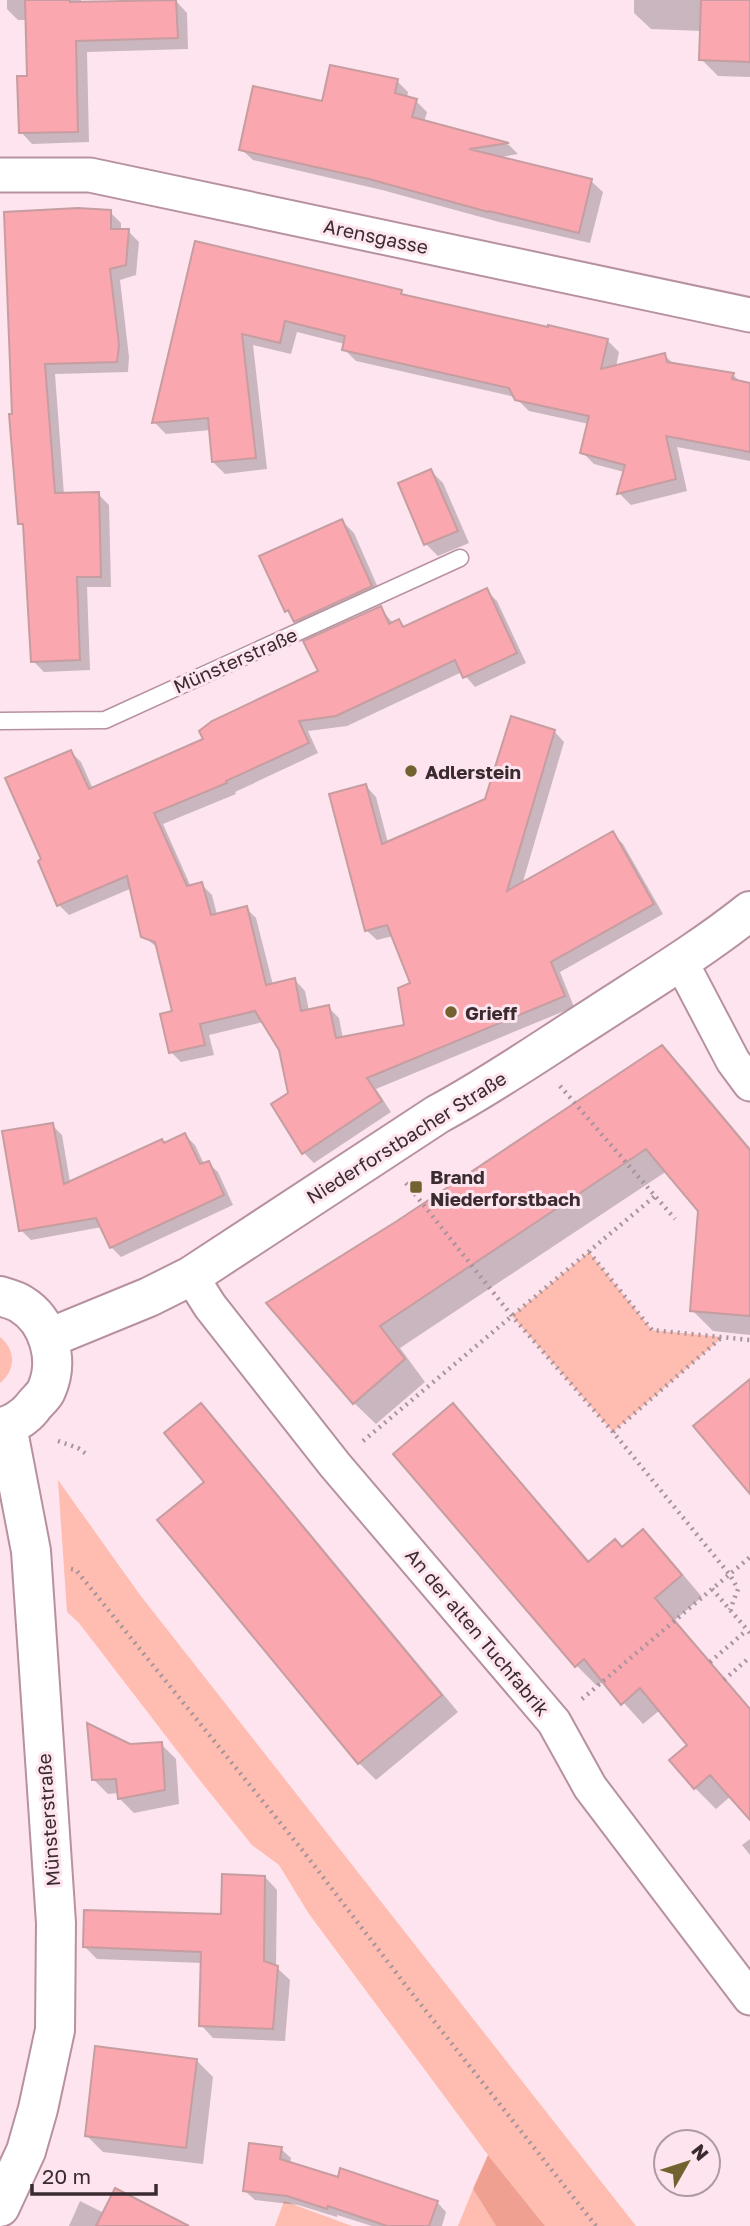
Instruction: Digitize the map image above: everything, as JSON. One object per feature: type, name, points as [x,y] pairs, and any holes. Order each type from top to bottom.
[{"type":"street","name":"Arensgasse","points":[[0,175],[90,175],[750,314]]},
{"type":"street","name":"Niederforstbacher Straße","points":[[49,1338],[149,1297],[191,1276],[438,1114],[478,1093],[726,930],[750,911]]},
{"type":"street","points":[[680,960],[733,1061],[750,1084]]},
{"type":"street","name":"An der alten Tuchfabrik","points":[[191,1276],[210,1306],[335,1465],[554,1721],[590,1787],[750,1998]]},
{"type":"street","points":[[0,1296],[20,1304],[38,1318],[49,1338]]},
{"type":"street","name":"Münsterstraße","points":[[0,2207],[26,2151],[55,2030],[55,1937],[31,1551],[3,1427],[28,1413],[46,1391],[53,1365],[49,1338]]},
{"type":"lane","name":"Münsterstraße","points":[[0,722],[104,720],[460,558]]},
{"type":"path","points":[[537,1054],[552,1077],[675,1219]]},
{"type":"path","points":[[376,1431],[655,1196]]},
{"type":"path","points":[[424,1207],[512,1316],[613,1432],[730,1574],[738,1589],[730,1610]]},
{"type":"path","points":[[589,1252],[652,1330],[750,1340]]},
{"type":"path","points":[[613,1432],[723,1337]]},
{"type":"path","points":[[55,1441],[62,1441],[89,1456]]},
{"type":"path","points":[[554,1721],[750,1557]]},
{"type":"path","points":[[66,1568],[76,1570],[277,1819],[596,2226]]},
{"type":"path","points":[[710,1662],[748,1632],[712,1590]]},
{"type":"path","points":[[724,1680],[750,1657]]},
{"type":"shaded area","points":[[589,1252],[652,1330],[723,1337],[613,1432],[512,1316]]},
{"type":"shaded area","points":[[0,1337],[9,1348],[12,1360],[9,1372],[0,1383]]},
{"type":"shaded area","points":[[58,1480],[140,1595],[636,2226],[545,2226],[488,2155],[309,1914],[279,1865],[252,1845],[79,1623],[67,1612]]},
{"type":"shaded area","points":[[488,2155],[545,2226],[496,2226],[473,2189]]},
{"type":"shaded area","points":[[473,2189],[496,2226],[458,2226]]},
{"type":"shaded area","points":[[284,2201],[352,2226],[275,2226]]},
{"type":"building","points":[[25,0],[176,0],[178,38],[76,41],[78,132],[19,133],[17,76],[27,76]]},
{"type":"building","points":[[701,0],[750,0],[750,62],[699,60]]},
{"type":"building","points":[[330,65],[398,79],[395,93],[417,99],[412,117],[509,143],[469,149],[592,179],[579,233],[488,212],[369,179],[239,150],[253,86],[322,101]]},
{"type":"building","points":[[78,208],[111,210],[111,229],[129,229],[126,265],[110,269],[119,345],[117,362],[45,364],[55,493],[99,492],[101,577],[77,577],[80,660],[31,662],[23,524],[18,524],[9,414],[12,414],[4,212]]},
{"type":"building","points":[[195,241],[402,290],[401,294],[608,339],[601,369],[665,353],[667,362],[734,373],[732,379],[750,383],[750,452],[666,436],[676,479],[617,494],[625,465],[580,453],[589,416],[515,400],[509,388],[342,350],[345,336],[285,321],[280,343],[242,334],[256,458],[212,462],[208,418],[152,423]]},
{"type":"building","points":[[431,469],[458,531],[424,545],[398,483]]},
{"type":"building","points":[[342,519],[372,586],[294,622],[288,610],[285,612],[259,556]]},
{"type":"building","points":[[487,588],[517,653],[463,678],[455,660],[336,716],[299,721],[309,743],[226,781],[227,783],[154,813],[187,886],[202,882],[211,915],[247,906],[266,985],[295,978],[301,1011],[329,1005],[336,1038],[404,1025],[398,988],[410,983],[387,925],[365,931],[329,794],[366,784],[382,844],[485,799],[511,716],[555,730],[507,891],[613,831],[654,904],[551,962],[565,996],[367,1078],[382,1101],[302,1154],[271,1104],[288,1093],[279,1050],[255,1011],[200,1024],[205,1045],[169,1053],[160,1014],[172,1011],[155,942],[141,937],[127,876],[57,906],[38,861],[41,859],[5,778],[71,750],[89,789],[203,739],[199,731],[212,721],[318,671],[303,641],[381,606],[389,624],[399,619],[403,627]]},
{"type":"building","points":[[662,1045],[750,1150],[750,1316],[690,1311],[698,1211],[646,1149],[380,1326],[405,1359],[353,1404],[266,1303],[397,1221]]},
{"type":"building","points":[[53,1123],[64,1184],[162,1139],[164,1143],[185,1133],[200,1164],[209,1161],[224,1195],[110,1248],[96,1218],[19,1231],[2,1131]]},
{"type":"building","points":[[750,1379],[750,1494],[693,1426]]},
{"type":"building","points":[[201,1403],[442,1695],[358,1764],[157,1520],[204,1482],[164,1433]]},
{"type":"building","points":[[453,1403],[588,1562],[615,1539],[622,1547],[643,1529],[682,1575],[655,1598],[750,1709],[750,1820],[710,1775],[694,1789],[669,1760],[687,1745],[640,1688],[621,1705],[584,1659],[575,1667],[393,1454]]},
{"type":"building","points":[[87,1723],[130,1744],[162,1742],[165,1790],[118,1799],[116,1779],[92,1780]]},
{"type":"building","points":[[222,1874],[265,1876],[264,1961],[278,1966],[273,2029],[199,2026],[201,1952],[83,1947],[84,1910],[221,1914]]},
{"type":"building","points":[[95,2046],[197,2059],[186,2148],[85,2136]]},
{"type":"building","points":[[249,2143],[282,2147],[280,2159],[338,2177],[340,2168],[438,2201],[429,2226],[387,2226],[328,2206],[327,2209],[287,2196],[243,2191]]},
{"type":"building","points":[[115,2188],[189,2226],[96,2226]]},
{"type":"place","name":"Adlerstein","points":[[411,771]]},
{"type":"place","name":"Grieff","points":[[451,1012]]},
{"type":"place","name":"Brand Niederforstbach","points":[[416,1187]]}]
